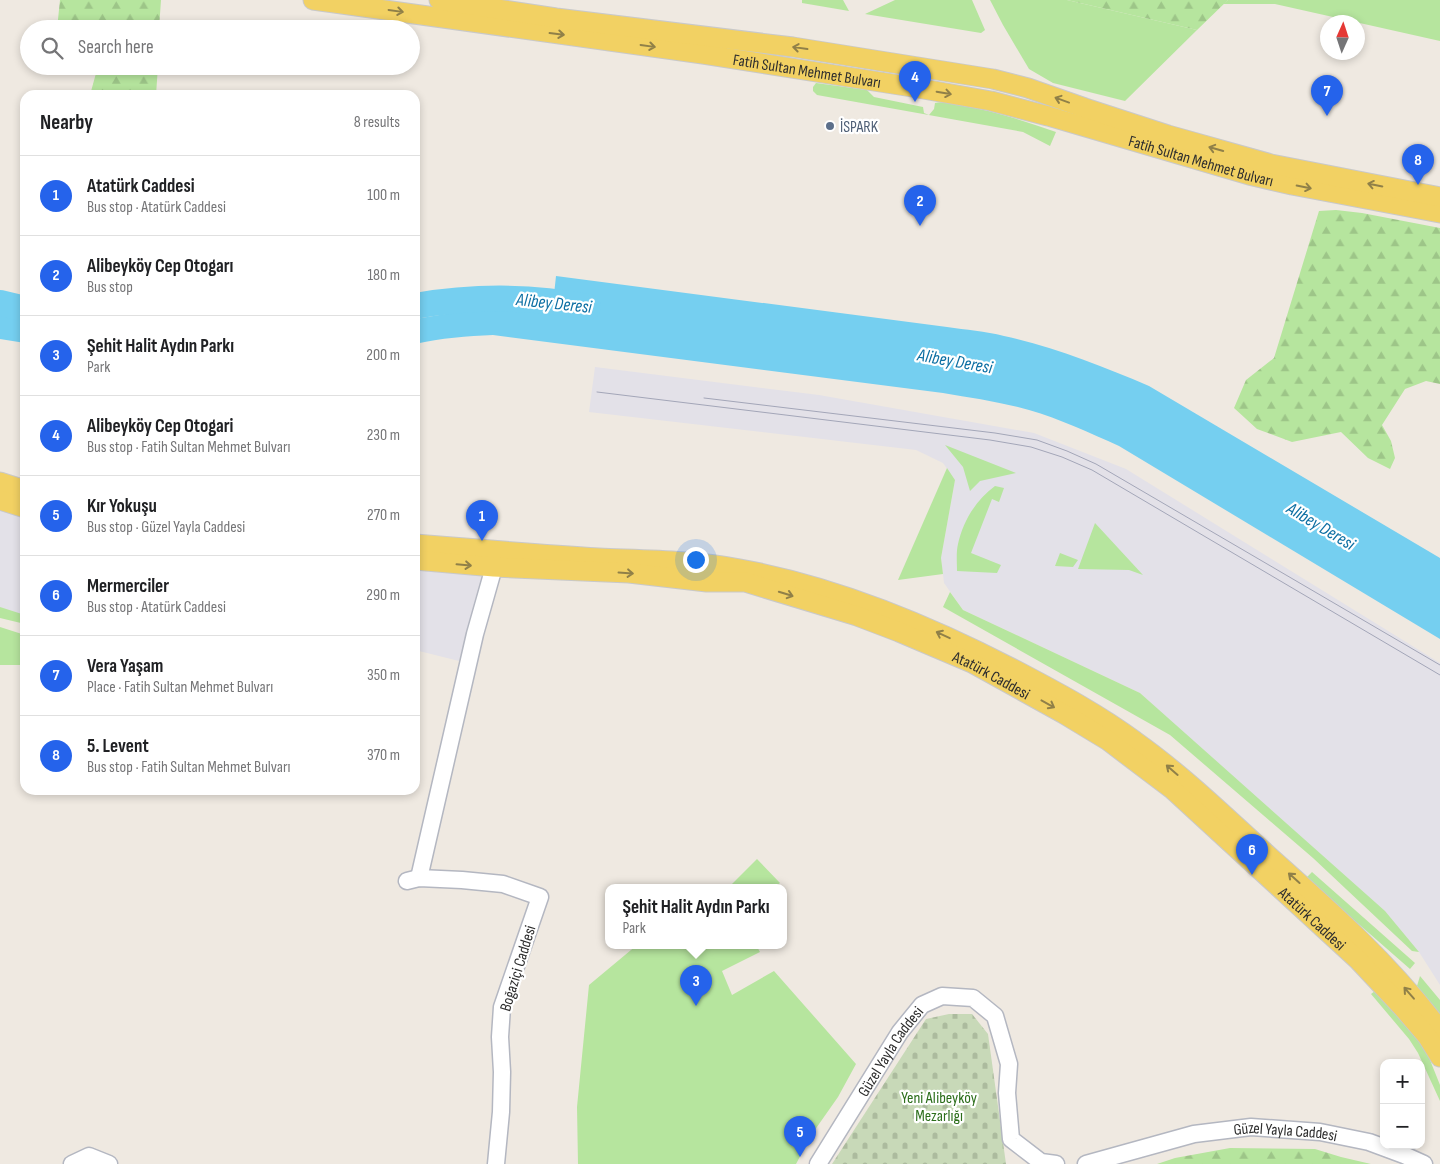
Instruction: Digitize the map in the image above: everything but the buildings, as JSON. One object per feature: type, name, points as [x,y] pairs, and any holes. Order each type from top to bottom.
[{"type":"main road","name":"Fatih Sultan Mehmet Bulvarı","points":[[313,0],[600,32],[793,47],[992,79],[1012,83],[1168,135],[1271,164],[1440,197]]},
{"type":"main road","name":"Fatih Sultan Mehmet Bulvarı","points":[[439,0],[712,55],[991,101],[1292,185],[1440,213]]},
{"type":"main road","points":[[809,71],[815,66],[829,62],[880,68],[901,64]]},
{"type":"main road","points":[[0,482],[20,488]]},
{"type":"main road","points":[[0,500],[20,506]]},
{"type":"main road","name":"Atatürk Caddesi","points":[[420,545],[496,559]]},
{"type":"main road","name":"Atatürk Caddesi","points":[[420,560],[584,557],[707,573],[745,582],[857,616],[900,632],[964,660],[1006,681],[1107,740],[1173,790],[1358,960],[1427,1036],[1440,1057]]},
{"type":"main road","name":"Boğaziçi Caddesi","points":[[496,559],[475,634],[413,880],[462,880],[502,884],[540,897],[502,1007],[500,1037],[502,1072],[501,1112],[496,1164]]},
{"type":"main road","name":"Atatürk Caddesi","points":[[707,573],[740,568],[803,582],[903,618],[992,658],[1046,686],[1107,722],[1161,760],[1303,886],[1364,943],[1412,995],[1440,1030]]},
{"type":"main road","name":"Güzel Yayla Caddesi","points":[[818,1164],[900,1032],[922,1005],[942,996],[973,998],[995,1016],[1008,1064],[1007,1092],[1011,1139],[1041,1162],[1056,1164]]},
{"type":"main road","name":"Güzel Yayla Caddesi","points":[[1086,1164],[1194,1134],[1252,1127],[1320,1132],[1370,1142],[1424,1164]]},
{"type":"main road","points":[[72,1164],[89,1156],[109,1164]]},
{"type":"shaded area","points":[[595,367],[819,395],[1034,433],[1126,469],[1440,663],[1440,985],[1419,952],[1140,693],[963,610],[944,583],[941,558],[955,480],[943,463],[916,450],[589,412]]},
{"type":"shaded area","points":[[0,505],[20,510],[20,617],[0,611]]},
{"type":"shaded area","points":[[420,566],[484,572],[459,661],[420,651]]},
{"type":"green space","points":[[60,0],[161,0],[160,20],[58,20]]},
{"type":"green space","points":[[802,0],[843,0],[849,11],[802,3]]},
{"type":"green space","points":[[895,0],[972,0],[985,30],[981,33],[865,14]]},
{"type":"green space","points":[[990,0],[1067,0],[1197,30],[1125,101],[1053,83],[1029,69]]},
{"type":"green space","points":[[1067,0],[1228,0],[1197,30]]},
{"type":"green space","points":[[1228,0],[1440,0],[1440,41],[1365,24],[1365,15],[1324,15],[1275,4],[1223,4]]},
{"type":"green space","points":[[96,75],[157,75],[156,90],[91,90]]},
{"type":"green space","points":[[816,83],[867,90],[874,97],[923,107],[924,113],[929,115],[934,109],[935,103],[941,102],[996,113],[1056,132],[1050,146],[1023,132],[817,95],[813,91]]},
{"type":"green space","points":[[1336,210],[1440,228],[1440,384],[1426,381],[1405,389],[1382,425],[1391,441],[1395,458],[1390,469],[1368,458],[1341,432],[1292,442],[1257,429],[1234,408],[1246,380],[1274,358],[1319,211]]},
{"type":"green space","points":[[945,445],[1016,473],[980,481],[970,491],[963,467]]},
{"type":"green space","points":[[947,468],[955,480],[941,558],[943,574],[898,580]]},
{"type":"green space","points":[[995,486],[1004,488],[999,502],[992,499],[971,553],[1001,565],[997,573],[957,571],[957,547],[963,527],[976,504]]},
{"type":"green space","points":[[1095,523],[1143,575],[1129,570],[1078,569]]},
{"type":"green space","points":[[1060,553],[1078,560],[1073,567],[1055,566]]},
{"type":"green space","points":[[950,592],[963,610],[1140,693],[1385,911],[1419,952],[1412,951],[1313,858],[1170,735],[943,607]]},
{"type":"green space","points":[[0,607],[20,613],[20,623],[0,618]]},
{"type":"green space","points":[[0,627],[20,633],[20,665],[0,665]]},
{"type":"green space","points":[[757,859],[780,883],[779,884],[732,884]]},
{"type":"green space","points":[[1312,872],[1415,963],[1410,969],[1306,878]]},
{"type":"green space","points":[[632,949],[758,949],[760,952],[722,971],[732,995],[774,971],[856,1064],[838,1097],[812,1134],[796,1164],[578,1164],[577,1107],[589,985]]},
{"type":"green space","points":[[1420,976],[1440,1000],[1440,1016],[1417,986]]},
{"type":"green space","points":[[1375,991],[1406,1024],[1426,1050],[1440,1085],[1440,1101],[1425,1068],[1425,1059],[1421,1059],[1409,1039],[1371,994]]},
{"type":"green space","name":"Yeni Alibeyköy Mezarlığı","points":[[949,1014],[972,1014],[988,1034],[1006,1164],[832,1164],[926,1019]]},
{"type":"green space","points":[[1230,1148],[1315,1149],[1371,1164],[1157,1164],[1175,1158]]},
{"type":"water","points":[[556,276],[990,333],[1023,340],[1096,364],[1149,386],[1440,558],[1440,639],[1119,446],[1029,410],[997,402],[943,393],[493,335],[420,343],[420,318],[470,310],[516,309],[552,313]]},
{"type":"water","points":[[0,307],[20,311],[20,342],[0,339]]},
{"type":"waterway","name":"Alibey Deresi","points":[[420,305],[458,300],[524,299],[588,307]]},
{"type":"waterway","name":"Alibey Deresi","points":[[0,303],[20,308]]},
{"type":"tram line","points":[[597,392],[990,440],[1031,447],[1062,457],[1092,470],[1440,675]]},
{"type":"tram line","points":[[704,398],[995,433],[1037,440],[1096,464],[1440,665]]},
{"type":"place","name":"Alibeyköy Cep Otogari","points":[[915,102]]},
{"type":"place","name":"Vera Yaşam","points":[[1327,116]]},
{"type":"place","name":"İSPARK","points":[[830,126]]},
{"type":"place","name":"5. Levent","points":[[1418,185]]},
{"type":"place","name":"Alibeyköy Cep Otogarı","points":[[920,226]]},
{"type":"place","name":"Atatürk Caddesi","points":[[482,541]]},
{"type":"place","name":"Mermerciler","points":[[1252,875]]},
{"type":"place","name":"Şehit Halit Aydın Parkı","points":[[696,1006]]},
{"type":"place","name":"Kır Yokuşu","points":[[800,1157]]}]
